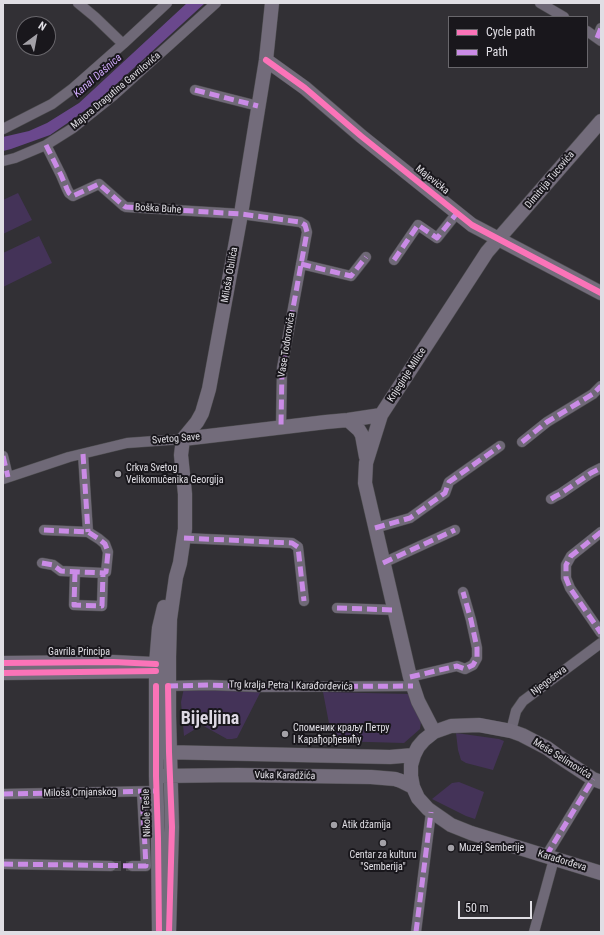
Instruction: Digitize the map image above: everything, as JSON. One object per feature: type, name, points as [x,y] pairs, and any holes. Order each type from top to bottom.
[{"type":"main road","name":"Miloša Obilića","points":[[183,439],[197,422],[202,413],[209,389],[266,60],[272,3]]},
{"type":"main road","name":"Majevička","points":[[266,60],[305,88],[361,136],[472,225],[601,293]]},
{"type":"main road","name":"Dimitrija Tucovića","points":[[498,240],[601,121]]},
{"type":"main road","name":"Knjeginje Milice","points":[[434,732],[418,701],[411,682],[365,483],[366,463],[381,415],[488,252],[498,240]]},
{"type":"main road","points":[[202,413],[204,422],[218,435]]},
{"type":"main road","name":"Svetog Save","points":[[183,439],[381,415]]},
{"type":"main road","points":[[348,420],[359,430],[362,435],[366,463]]},
{"type":"main road","points":[[163,670],[176,577],[184,538],[183,439]]},
{"type":"main road","points":[[156,694],[148,682],[134,667],[149,650],[160,628],[167,596],[176,577]]},
{"type":"main road","points":[[160,628],[163,670]]},
{"type":"main road","name":"Gavrila Principa","points":[[3,663],[134,667],[163,670]]},
{"type":"main road","name":"Gavrila Principa","points":[[3,673],[134,667]]},
{"type":"main road","name":"Nikole Tesle","points":[[163,670],[156,694],[162,752],[170,776],[172,827],[169,932]]},
{"type":"main road","name":"Nikole Tesle","points":[[159,932],[156,776],[162,752],[163,670]]},
{"type":"main road","name":"Meše Selimovića","points":[[412,781],[411,765],[418,747],[424,740],[434,732],[451,726],[479,725],[511,731],[522,735],[547,748],[597,781]]},
{"type":"main road","points":[[162,752],[390,757],[414,755]]},
{"type":"main road","name":"Vuka Karadžića","points":[[156,776],[238,775],[371,777],[412,781]]},
{"type":"main road","name":"Karađorđeva","points":[[412,781],[418,798],[422,803],[431,812],[451,825],[471,833],[601,873]]},
{"type":"street","points":[[78,3],[123,44]]},
{"type":"street","points":[[3,129],[6,129],[52,104],[72,89],[167,3]]},
{"type":"street","name":"Majora Dragutina Gavrilovića","points":[[3,161],[15,158],[46,145],[73,128],[149,65],[216,3]]},
{"type":"street","points":[[540,3],[562,16]]},
{"type":"street","points":[[588,32],[599,40],[601,28]]},
{"type":"street","points":[[195,90],[258,106]]},
{"type":"street","name":"Boška Buhe","points":[[46,145],[69,193],[73,196],[99,184],[126,207],[240,214]]},
{"type":"street","points":[[394,260],[418,225],[437,238],[457,213]]},
{"type":"street","name":"Vase Todorovića","points":[[240,214],[300,222],[305,225],[307,232],[282,368],[281,427]]},
{"type":"street","points":[[301,264],[351,276],[366,257]]},
{"type":"street","points":[[522,442],[547,422],[593,394],[601,386]]},
{"type":"street","name":"Svetog Save","points":[[3,456],[6,478],[83,454],[132,443],[183,439]]},
{"type":"street","points":[[375,528],[410,518],[445,493],[449,482],[500,446]]},
{"type":"street","points":[[83,454],[88,532]]},
{"type":"street","points":[[551,499],[601,468]]},
{"type":"street","points":[[44,530],[88,532],[105,544],[108,552],[106,572],[103,573],[102,606],[74,605],[75,572]]},
{"type":"street","points":[[383,563],[455,530]]},
{"type":"street","points":[[601,532],[571,556],[566,564],[566,578],[570,588],[601,633]]},
{"type":"street","points":[[184,538],[292,543],[298,547],[304,600]]},
{"type":"street","points":[[42,562],[56,566],[61,571],[103,573]]},
{"type":"street","points":[[411,682],[457,666],[465,669],[473,665],[477,658],[477,648],[463,592]]},
{"type":"street","points":[[337,608],[395,610]]},
{"type":"street","name":"Njegoševa","points":[[511,731],[516,711],[523,701],[601,643]]},
{"type":"street","name":"Trg kralja Petra I Karađorđevića","points":[[163,670],[209,685],[260,686],[411,682]]},
{"type":"street","points":[[534,932],[550,857],[597,781]]},
{"type":"street","points":[[132,866],[146,866],[142,792]]},
{"type":"street","name":"Miloša Crnjanskog","points":[[3,794],[156,792]]},
{"type":"street","points":[[416,932],[431,812]]},
{"type":"street","points":[[5,864],[111,866]]},
{"type":"shaded area","points":[[187,3],[205,3],[100,99],[50,135],[3,151],[3,137],[29,131],[47,123],[79,103]]},
{"type":"shaded area","points":[[18,193],[32,220],[3,234],[3,200]]},
{"type":"shaded area","points":[[39,236],[52,263],[3,287],[3,253]]},
{"type":"shaded area","points":[[184,688],[261,691],[237,738],[227,739],[202,725],[184,736],[181,702]]},
{"type":"shaded area","points":[[323,692],[409,694],[421,722],[420,729],[404,743],[333,741]]},
{"type":"shaded area","points":[[456,733],[504,741],[493,770],[466,763],[461,760]]},
{"type":"shaded area","points":[[459,782],[484,792],[475,819],[432,799],[452,783]]},
{"type":"tunnel","points":[[111,866],[132,866]]},
{"type":"marked path","points":[[597,38],[601,28]]},
{"type":"marked path","points":[[195,90],[258,106]]},
{"type":"marked path","points":[[46,145],[69,193],[73,196],[99,184],[126,207],[241,214],[300,222],[305,225],[307,232],[282,368],[281,427]]},
{"type":"marked path","points":[[394,260],[418,225],[437,238],[457,213]]},
{"type":"marked path","points":[[301,264],[351,276],[366,257]]},
{"type":"marked path","points":[[522,442],[547,422],[593,394],[601,386]]},
{"type":"marked path","points":[[375,528],[410,518],[445,493],[449,482],[500,446]]},
{"type":"marked path","points":[[83,454],[88,532]]},
{"type":"marked path","points":[[3,456],[8,477]]},
{"type":"marked path","points":[[551,499],[601,468]]},
{"type":"marked path","points":[[42,563],[53,565],[61,571],[103,573],[106,572],[108,552],[105,544],[88,532],[44,530]]},
{"type":"marked path","points":[[383,563],[455,530]]},
{"type":"marked path","points":[[601,532],[571,556],[566,565],[566,578],[570,588],[601,633]]},
{"type":"marked path","points":[[184,538],[292,543],[298,547],[304,601]]},
{"type":"marked path","points":[[75,572],[74,605],[102,606],[103,573]]},
{"type":"marked path","points":[[410,677],[457,666],[465,669],[473,665],[477,658],[477,648],[463,592]]},
{"type":"marked path","points":[[337,608],[395,610]]},
{"type":"marked path","points":[[168,686],[413,686]]},
{"type":"marked path","points":[[546,856],[593,779]]},
{"type":"marked path","points":[[3,794],[156,791]]},
{"type":"marked path","points":[[3,864],[146,866],[142,792]]},
{"type":"marked path","points":[[416,932],[431,812]]},
{"type":"cycle path","points":[[266,60],[305,88],[361,136],[472,225],[601,293]]},
{"type":"cycle path","points":[[3,663],[113,662],[156,664]]},
{"type":"cycle path","points":[[3,673],[156,671]]},
{"type":"cycle path","points":[[156,686],[159,932]]},
{"type":"cycle path","points":[[168,686],[172,827],[169,932]]},
{"type":"place","name":"Crkva Svetog Velikomučenika Georgija","points":[[118,474]]},
{"type":"place","name":"Споменик краљу Петру I Карађорђевићу","points":[[285,734]]},
{"type":"place","name":"Atik džamija","points":[[334,825]]},
{"type":"place","name":"Centar za kulturu \"Semberija\"","points":[[383,843]]},
{"type":"place","name":"Muzej Semberije","points":[[451,848]]},
{"type":"district","name":"Bijeljina","points":[[210,719]]},
{"type":"water label","name":"Kanal Dašnica","points":[[98,76]]}]
